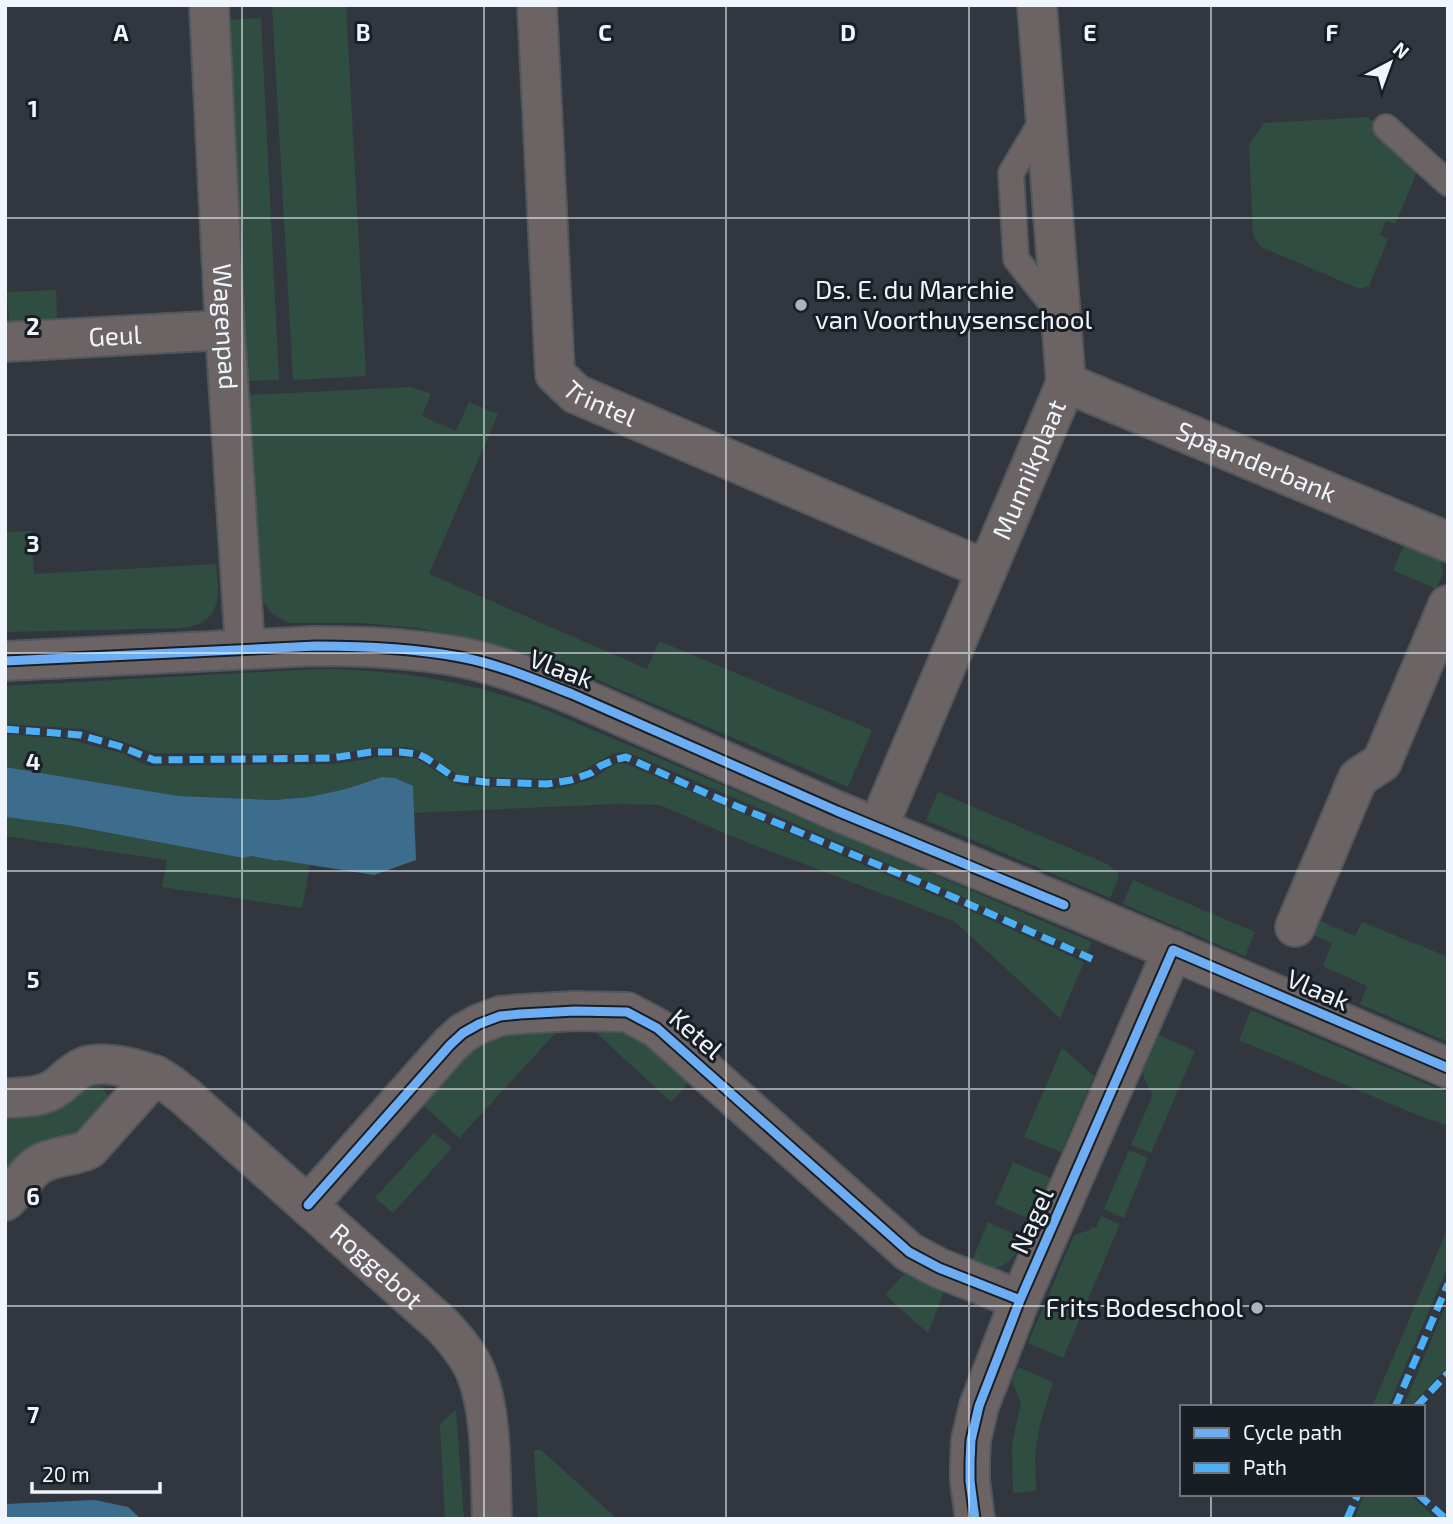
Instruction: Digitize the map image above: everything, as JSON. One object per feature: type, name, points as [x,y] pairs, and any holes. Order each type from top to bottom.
[{"type":"street","name":"Wagenpad","points":[[209,5],[225,330],[245,648]]},
{"type":"street","name":"Trintel","points":[[537,5],[555,374],[576,394],[987,570]]},
{"type":"street","name":"Munnikplaat","points":[[877,827],[1066,383],[1037,5]]},
{"type":"street","name":"Geul","points":[[5,342],[225,330]]},
{"type":"street","name":"Spaanderbank","points":[[1066,383],[1448,542]]},
{"type":"street","points":[[1295,927],[1358,778],[1382,762],[1448,605]]},
{"type":"street","name":"Vlaak","points":[[5,661],[245,648],[365,646],[461,657],[531,678],[572,694],[837,811],[1173,950],[1448,1068]]},
{"type":"street","name":"Nagel","points":[[975,1519],[970,1481],[971,1440],[974,1422],[991,1372],[1173,950]]},
{"type":"street","name":"Ketel","points":[[308,1205],[450,1045],[471,1027],[489,1019],[520,1014],[628,1012],[657,1028],[909,1252],[939,1268],[1020,1300]]},
{"type":"street","name":"Roggebot","points":[[5,1098],[43,1095],[77,1070],[92,1065],[110,1065],[155,1075],[185,1096],[455,1339],[475,1371],[486,1404],[492,1519]]},
{"type":"street","points":[[5,1200],[39,1164],[89,1149],[155,1075]]},
{"type":"lane","points":[[1386,127],[1448,183]]},
{"type":"green space","points":[[272,5],[346,5],[366,376],[293,380]]},
{"type":"green space","points":[[261,18],[279,380],[248,381],[229,20]]},
{"type":"green space","points":[[1368,117],[1420,165],[1395,224],[1386,221],[1380,235],[1388,239],[1369,286],[1360,289],[1261,247],[1253,235],[1249,145],[1264,123]]},
{"type":"green space","points":[[56,290],[57,320],[9,323],[7,292]]},
{"type":"green space","points":[[411,387],[431,394],[422,416],[456,431],[469,402],[498,414],[429,574],[647,669],[659,641],[872,730],[848,787],[534,655],[474,639],[416,628],[362,623],[288,623],[271,613],[259,594],[248,395]]},
{"type":"green space","points":[[31,531],[34,574],[216,564],[216,604],[209,617],[186,628],[5,632],[5,532]]},
{"type":"green space","points":[[1405,543],[1440,559],[1443,573],[1436,589],[1393,570]]},
{"type":"green space","points":[[333,669],[435,679],[534,705],[1092,942],[1087,953],[632,754],[612,754],[579,773],[559,778],[460,776],[424,752],[407,747],[378,747],[335,754],[153,753],[83,729],[5,724],[5,686]]},
{"type":"green space","points":[[5,734],[68,739],[124,754],[148,766],[336,764],[379,757],[415,758],[455,783],[467,786],[552,789],[593,779],[615,764],[624,763],[1084,962],[1060,1018],[954,921],[736,838],[660,805],[619,804],[414,813],[414,796],[389,777],[309,797],[274,800],[178,796],[5,767]]},
{"type":"green space","points":[[938,792],[1107,864],[1119,877],[1110,898],[926,820]]},
{"type":"green space","points":[[5,817],[67,825],[243,858],[251,856],[310,864],[302,908],[162,887],[167,860],[5,836]]},
{"type":"green space","points":[[1133,880],[1255,932],[1245,956],[1123,904]]},
{"type":"green space","points":[[1315,919],[1355,936],[1362,922],[1448,957],[1448,1042],[1360,1004],[1367,986],[1323,966],[1332,943],[1309,933]]},
{"type":"green space","points":[[1251,1010],[1448,1093],[1448,1126],[1239,1040]]},
{"type":"green space","points":[[590,1027],[613,1027],[648,1044],[690,1081],[671,1102]]},
{"type":"green space","points":[[559,1029],[459,1138],[421,1103],[471,1047],[500,1035]]},
{"type":"green space","points":[[1156,1034],[1195,1051],[1151,1153],[1131,1145],[1153,1094],[1143,1070]]},
{"type":"green space","points":[[1062,1048],[1094,1076],[1061,1152],[1024,1137]]},
{"type":"green space","points":[[101,1086],[110,1098],[82,1136],[5,1179],[5,1112]]},
{"type":"green space","points":[[434,1133],[452,1148],[393,1213],[375,1198]]},
{"type":"green space","points":[[1129,1150],[1148,1158],[1124,1218],[1104,1209]]},
{"type":"green space","points":[[1013,1162],[1051,1178],[1032,1220],[995,1204]]},
{"type":"green space","points":[[1101,1216],[1120,1224],[1063,1358],[1028,1343],[1074,1235],[1096,1228]]},
{"type":"green space","points":[[988,1222],[1024,1239],[1009,1261],[990,1268],[971,1263]]},
{"type":"green space","points":[[1448,1228],[1448,1266],[1389,1405],[1373,1405]]},
{"type":"green space","points":[[908,1270],[945,1289],[928,1333],[885,1295]]},
{"type":"green space","points":[[1448,1300],[1448,1366],[1412,1405],[1404,1405]]},
{"type":"green space","points":[[1018,1367],[1053,1382],[1040,1424],[1035,1454],[1036,1491],[1013,1493],[1012,1446],[1021,1403],[1012,1381]]},
{"type":"green space","points":[[456,1410],[464,1519],[445,1519],[440,1424]]},
{"type":"green space","points":[[534,1450],[541,1450],[613,1515],[613,1519],[538,1519]]},
{"type":"green space","points":[[1364,1496],[1411,1496],[1437,1519],[1354,1519]]},
{"type":"water","points":[[5,767],[178,796],[274,800],[309,797],[382,777],[395,778],[413,786],[416,860],[374,875],[251,856],[243,858],[67,825],[5,817]]},
{"type":"water","points":[[95,1500],[128,1507],[141,1519],[5,1519],[5,1504]]},
{"type":"marked path","points":[[5,729],[80,735],[154,760],[332,758],[371,752],[400,752],[418,754],[455,778],[485,782],[547,784],[571,780],[626,757],[1092,959]]},
{"type":"marked path","points":[[1396,1405],[1448,1284]]},
{"type":"marked path","points":[[1418,1405],[1448,1373]]},
{"type":"marked path","points":[[1347,1519],[1357,1496]]},
{"type":"marked path","points":[[1420,1496],[1446,1519]]},
{"type":"cycle path","points":[[5,661],[316,646],[406,650],[474,660],[572,694],[837,811],[1064,905]]},
{"type":"cycle path","points":[[975,1519],[970,1461],[971,1440],[979,1406],[1020,1300],[1173,950],[1448,1068]]},
{"type":"cycle path","points":[[308,1205],[463,1033],[500,1016],[575,1011],[627,1012],[657,1028],[909,1252],[939,1268],[1020,1300]]},
{"type":"place","name":"Ds. E. du Marchie van Voorthuysenschool","points":[[801,305]]},
{"type":"place","name":"Frits Bodeschool","points":[[1257,1308]]}]
